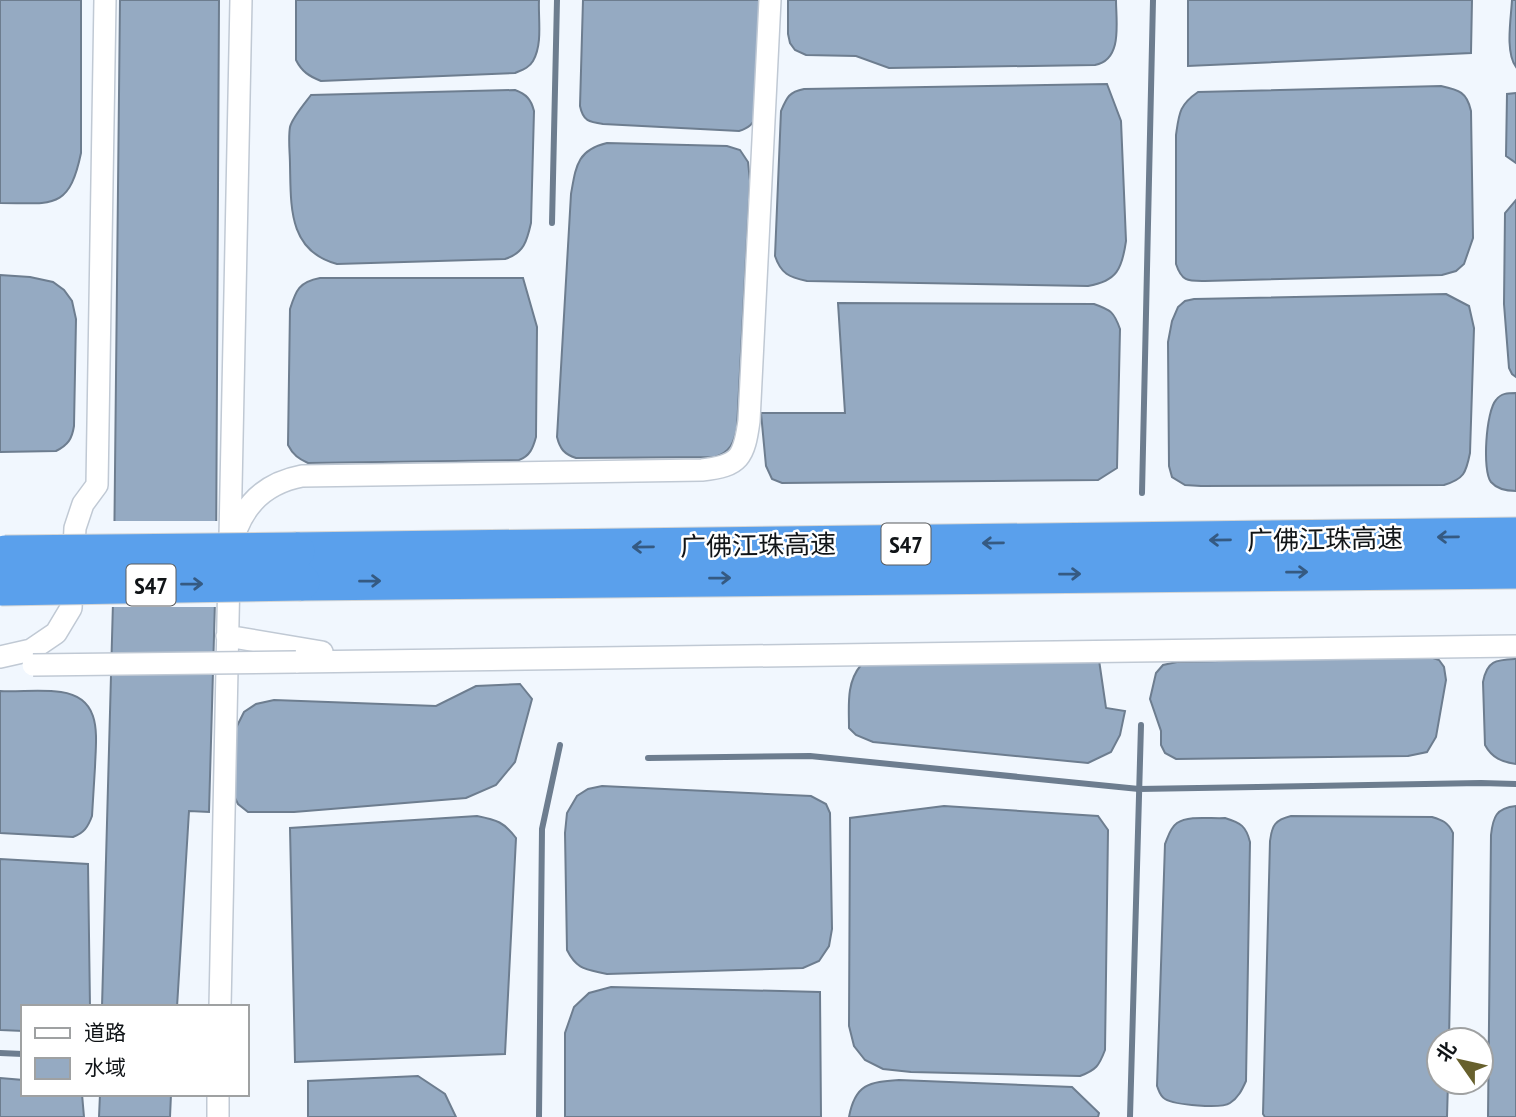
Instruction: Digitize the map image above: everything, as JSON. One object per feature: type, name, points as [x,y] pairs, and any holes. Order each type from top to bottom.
[{"type":"highway","name":"广佛江珠高速","points":[[299,567],[1516,536]]},
{"type":"highway","name":"广佛江珠高速","points":[[2,570],[299,567],[1516,570]]},
{"type":"street","points":[[0,657],[31,650],[56,633],[71,608],[75,528],[83,504],[97,485],[105,0]]},
{"type":"street","points":[[220,1005],[241,0]]},
{"type":"street","points":[[230,552],[239,522],[257,496],[287,479],[302,476],[702,470],[721,468],[738,458],[744,450],[749,421],[770,0]]},
{"type":"street","points":[[228,636],[372,661]]},
{"type":"street","points":[[0,666],[1516,646]]},
{"type":"street","points":[[218,1096],[218,1117]]},
{"type":"water","points":[[0,0],[81,0],[81,153],[71,185],[56,200],[0,203]]},
{"type":"water","points":[[120,0],[219,0],[216,565],[209,812],[189,811],[177,1005],[102,1005],[114,565]]},
{"type":"water","points":[[296,0],[539,0],[538,47],[531,63],[515,73],[321,81],[306,73],[296,60]]},
{"type":"water","points":[[583,0],[761,0],[757,115],[754,121],[739,131],[603,124],[587,120],[580,106]]},
{"type":"water","points":[[788,0],[1116,0],[1116,39],[1110,56],[1095,65],[889,68],[856,56],[806,55],[795,50],[788,34]]},
{"type":"water","points":[[1188,0],[1472,0],[1471,53],[1188,66]]},
{"type":"water","points":[[1512,0],[1516,0],[1516,67],[1510,44]]},
{"type":"water","points":[[1107,84],[1121,121],[1126,241],[1120,266],[1106,281],[1088,286],[807,281],[791,276],[780,267],[775,256],[781,111],[787,99],[795,92],[804,89]]},
{"type":"water","points":[[1441,86],[1461,93],[1471,111],[1473,238],[1464,264],[1456,271],[1442,275],[1205,281],[1183,277],[1176,264],[1176,135],[1181,110],[1198,92]]},
{"type":"water","points":[[515,90],[528,98],[534,111],[531,223],[521,250],[505,259],[337,264],[321,258],[309,249],[301,238],[292,211],[289,132],[293,119],[311,95]]},
{"type":"water","points":[[1516,93],[1516,163],[1506,156],[1507,94]]},
{"type":"water","points":[[607,143],[727,146],[740,150],[748,162],[750,181],[737,428],[730,446],[715,457],[576,458],[566,453],[558,441],[571,194],[577,167],[584,155],[589,150]]},
{"type":"water","points":[[1516,200],[1516,377],[1509,368],[1504,304],[1505,213]]},
{"type":"water","points":[[0,275],[53,282],[64,290],[72,301],[76,319],[74,426],[69,441],[56,451],[0,452]]},
{"type":"water","points":[[320,278],[523,278],[537,327],[536,437],[528,454],[519,460],[308,463],[296,456],[288,445],[290,309],[299,288]]},
{"type":"water","points":[[1446,294],[1469,306],[1474,328],[1470,453],[1460,478],[1444,485],[1201,486],[1185,485],[1172,477],[1169,466],[1168,342],[1172,321],[1178,307],[1185,301]]},
{"type":"water","points":[[838,303],[1094,304],[1108,310],[1114,315],[1120,329],[1117,468],[1098,480],[782,483],[772,479],[766,466],[761,413],[845,413]]},
{"type":"water","points":[[1516,393],[1516,491],[1502,489],[1491,482],[1486,454],[1493,406],[1500,396]]},
{"type":"water","points":[[1427,656],[1439,660],[1444,667],[1446,680],[1436,737],[1427,752],[1408,756],[1176,759],[1165,753],[1161,745],[1161,731],[1150,699],[1156,673],[1163,665],[1177,662]]},
{"type":"water","points":[[1516,659],[1516,764],[1498,759],[1485,745],[1483,682],[1490,665]]},
{"type":"water","points":[[1099,660],[1106,708],[1125,711],[1120,735],[1111,752],[1088,763],[873,742],[856,735],[849,728],[851,687],[861,665]]},
{"type":"water","points":[[520,684],[532,699],[515,762],[496,785],[466,798],[294,812],[248,812],[238,804],[233,794],[235,730],[244,712],[256,704],[274,700],[436,706],[476,686]]},
{"type":"water","points":[[0,691],[61,692],[75,696],[90,710],[96,731],[92,816],[85,829],[77,835],[73,837],[0,833]]},
{"type":"water","points":[[602,786],[811,796],[826,804],[830,813],[832,929],[829,946],[819,961],[803,968],[607,974],[579,965],[567,950],[567,813],[577,796],[588,789]]},
{"type":"water","points":[[944,806],[1098,816],[1108,830],[1105,1050],[1099,1064],[1090,1072],[1080,1076],[883,1069],[865,1060],[854,1046],[849,1026],[850,818]]},
{"type":"water","points":[[1516,806],[1516,1117],[1488,1117],[1488,1096],[1495,1096],[1495,1026],[1489,1026],[1491,835],[1497,814]]},
{"type":"water","points":[[477,816],[499,822],[516,838],[505,1054],[295,1062],[290,828]]},
{"type":"water","points":[[1291,816],[1432,817],[1444,822],[1451,829],[1449,1026],[1425,1026],[1425,1096],[1448,1096],[1447,1117],[1265,1117],[1263,1114],[1270,841],[1275,824]]},
{"type":"water","points":[[1194,818],[1225,818],[1242,826],[1250,842],[1246,1081],[1240,1094],[1230,1103],[1208,1106],[1170,1101],[1161,1095],[1157,1086],[1165,844],[1177,823]]},
{"type":"water","points":[[0,859],[88,864],[90,1005],[21,1005],[21,1031],[0,1030]]},
{"type":"water","points":[[611,987],[820,992],[821,1117],[565,1117],[565,1033],[574,1007],[589,993]]},
{"type":"water","points":[[418,1076],[445,1094],[456,1117],[308,1117],[308,1081]]},
{"type":"water","points":[[0,1078],[21,1080],[21,1096],[82,1096],[84,1117],[0,1117]]},
{"type":"water","points":[[899,1080],[1072,1087],[1099,1113],[1098,1117],[849,1117],[855,1098],[865,1087]]},
{"type":"water","points":[[100,1096],[171,1096],[170,1117],[99,1117]]},
{"type":"pier","points":[[111,521],[220,521],[219,607],[110,607]]},
{"type":"waterway","points":[[552,223],[557,0]]},
{"type":"waterway","points":[[1142,493],[1153,0]]},
{"type":"waterway","points":[[1130,1117],[1141,725]]},
{"type":"waterway","points":[[539,1117],[542,829],[560,745]]},
{"type":"waterway","points":[[648,758],[810,756],[1139,789],[1516,784]]},
{"type":"waterway","points":[[0,1053],[21,1054]]}]
